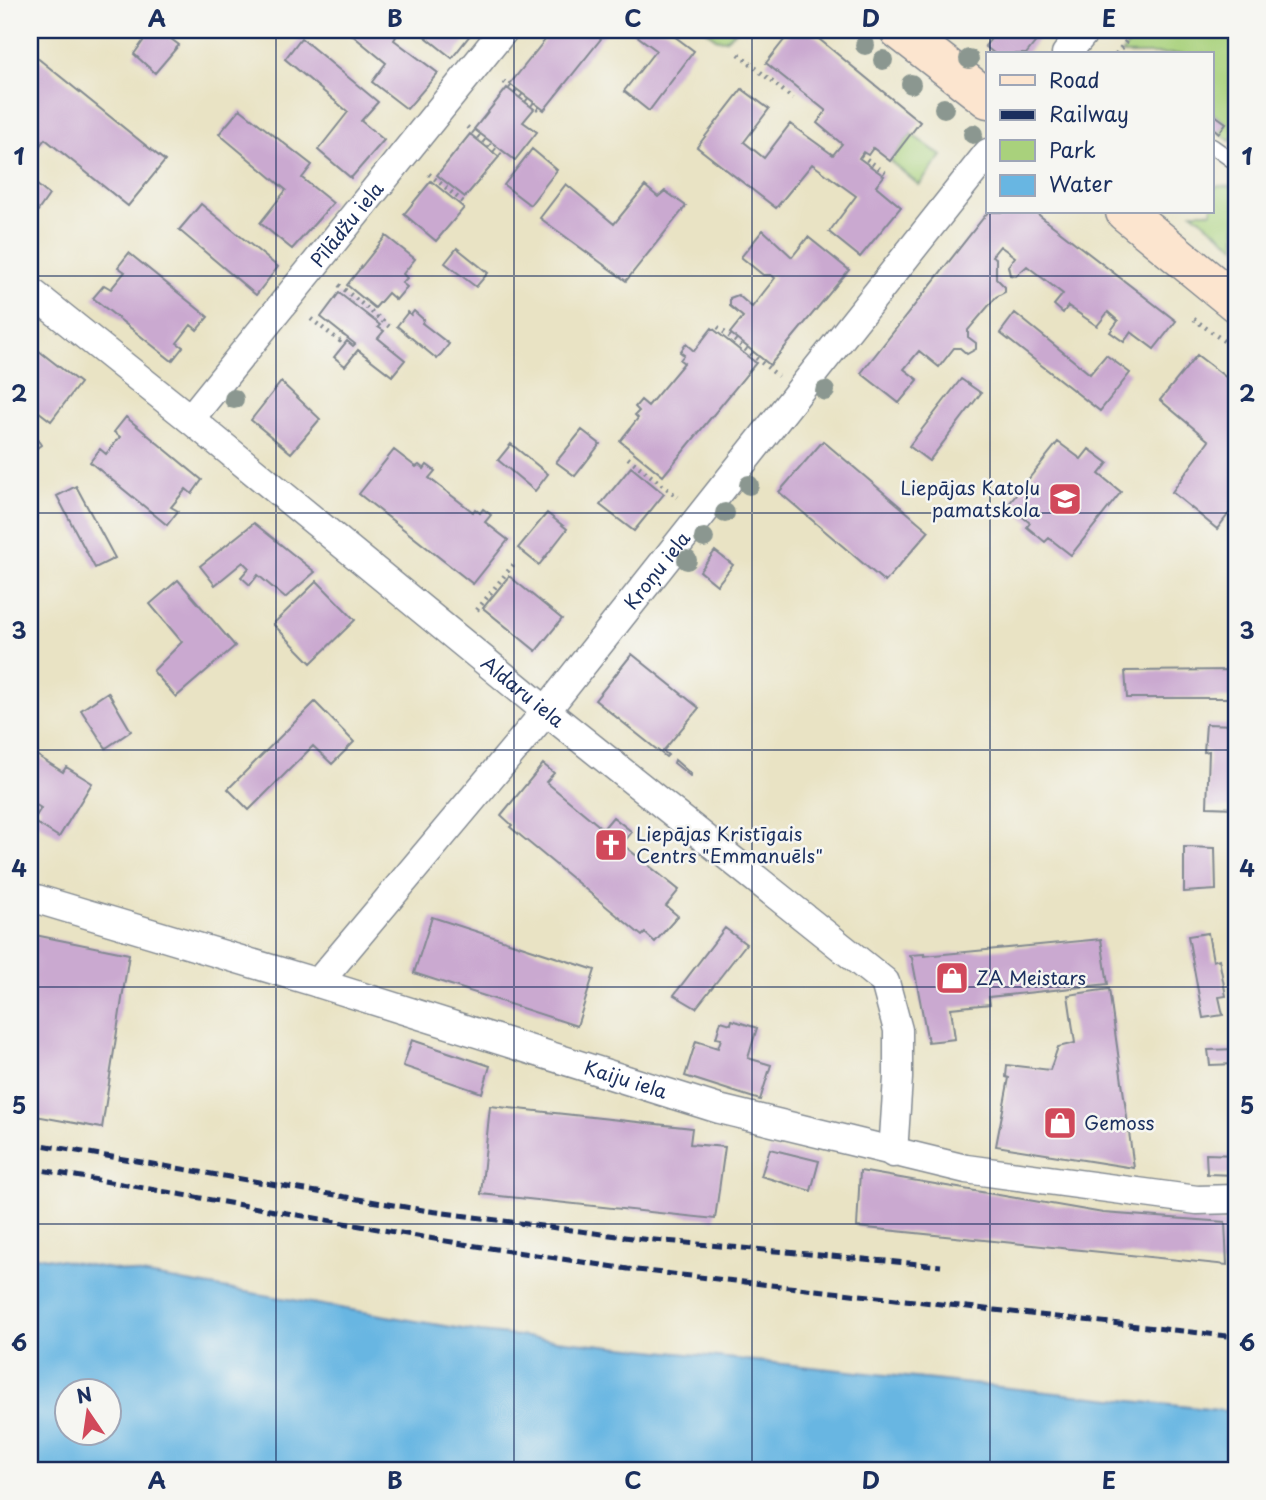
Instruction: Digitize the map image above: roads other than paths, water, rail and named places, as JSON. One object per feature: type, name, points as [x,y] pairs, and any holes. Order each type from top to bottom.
[{"type":"main road","points":[[899,30],[986,98]]},
{"type":"main road","points":[[1127,214],[1235,301]]},
{"type":"street","name":"Pīlādžu iela","points":[[190,419],[504,30]]},
{"type":"street","name":"Kroņu iela","points":[[318,982],[546,711],[986,156]]},
{"type":"street","name":"Aldaru iela","points":[[30,291],[546,711],[885,982],[898,1030],[893,1153]]},
{"type":"street","name":"Kaiju iela","points":[[30,897],[318,982],[719,1109],[893,1153],[966,1169],[1197,1200],[1236,1199]]},
{"type":"lane","points":[[1214,147],[1236,163]]},
{"type":"water","points":[[30,1255],[480,1332],[1236,1412],[1236,1470],[30,1470]]},
{"type":"railway","points":[[30,1143],[429,1211],[632,1238],[941,1266]]},
{"type":"railway","points":[[30,1168],[463,1244],[628,1269],[1236,1337]]},
{"type":"place","name":"Liepājas Katoļu pamatskola","points":[[1065,499]]},
{"type":"place","name":"Liepājas Kristīgais Centrs \"Emmanuēls\"","points":[[611,845]]},
{"type":"place","name":"ZA Meistars","points":[[952,978]]},
{"type":"place","name":"Gemoss","points":[[1060,1123]]}]
